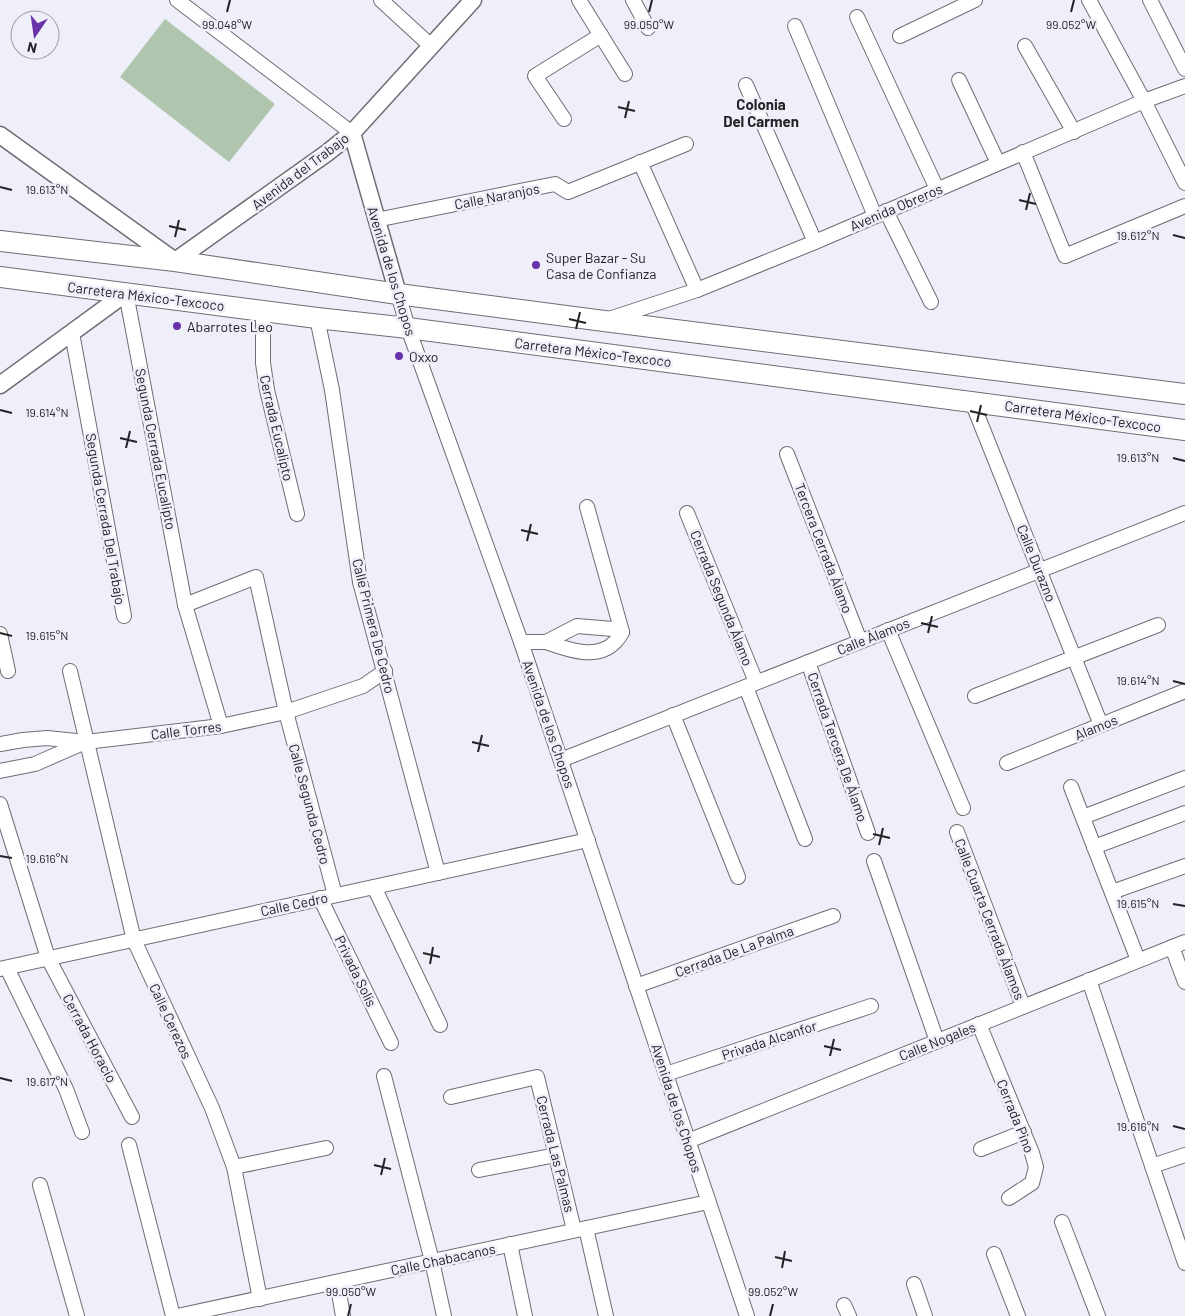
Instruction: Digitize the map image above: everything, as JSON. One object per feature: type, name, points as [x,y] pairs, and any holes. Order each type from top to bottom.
[{"type":"highway","points":[[0,241],[175,261],[398,294],[1185,394]]},
{"type":"highway","name":"Carretera México-Texcoco","points":[[0,277],[408,328],[1185,430]]},
{"type":"main road","name":"Avenida del Trabajo","points":[[175,261],[327,153],[352,133],[471,1]]},
{"type":"main road","name":"Avenida de los Chopos","points":[[352,133],[398,294]]},
{"type":"main road","points":[[0,135],[175,261]]},
{"type":"main road","points":[[0,385],[126,294]]},
{"type":"street","points":[[177,0],[352,133]]},
{"type":"street","points":[[381,0],[431,46]]},
{"type":"street","points":[[579,0],[625,74]]},
{"type":"street","points":[[633,0],[648,28]]},
{"type":"street","points":[[900,36],[975,0]]},
{"type":"street","points":[[1090,0],[1185,183]]},
{"type":"street","points":[[1150,0],[1185,70]]},
{"type":"street","points":[[857,17],[937,189]]},
{"type":"street","points":[[795,26],[880,214],[931,302]]},
{"type":"street","points":[[564,119],[535,76],[600,34]]},
{"type":"street","points":[[1025,46],[1074,132]]},
{"type":"street","points":[[959,80],[998,163]]},
{"type":"street","points":[[746,85],[815,242]]},
{"type":"street","name":"Avenida Obreros","points":[[604,321],[697,290],[815,242],[1144,101],[1185,86]]},
{"type":"street","name":"Calle Naranjos","points":[[376,220],[555,184],[568,192],[686,144]]},
{"type":"street","points":[[1023,152],[1065,256],[1185,206]]},
{"type":"street","points":[[640,162],[697,290]]},
{"type":"street","name":"Segunda Cerrada Eucalipto","points":[[126,294],[185,605],[221,726]]},
{"type":"street","name":"Avenida de los Chopos","points":[[398,294],[408,328],[521,642],[747,1316]]},
{"type":"street","name":"Cerrada Eucalipto","points":[[263,311],[263,363],[267,390],[296,514]]},
{"type":"street","name":"Calle Primera De Cedro","points":[[317,318],[332,390],[360,582],[438,872]]},
{"type":"street","name":"Segunda Cerrada Del Trabajo","points":[[72,333],[124,616]]},
{"type":"street","name":"Calle Durazno","points":[[972,402],[1102,725]]},
{"type":"street","name":"Tercera Cerrada Álamo","points":[[787,454],[860,641]]},
{"type":"street","points":[[587,507],[622,632]]},
{"type":"street","name":"Cerrada Segunda Álamo","points":[[687,513],[751,685],[804,839]]},
{"type":"street","name":"Calle Álamos","points":[[561,760],[1185,513]]},
{"type":"street","points":[[185,605],[256,577],[286,712]]},
{"type":"street","points":[[975,696],[1158,625]]},
{"type":"street","points":[[546,642],[577,626],[612,629],[622,632]]},
{"type":"street","points":[[888,630],[963,808]]},
{"type":"street","points":[[521,642],[546,642],[584,653],[602,650],[614,643],[622,632]]},
{"type":"street","points":[[0,634],[8,671]]},
{"type":"street","name":"Cerrada Tercera De Álamo","points":[[808,662],[868,832]]},
{"type":"street","name":"Calle Cerezos","points":[[70,671],[134,940],[212,1108],[234,1167],[260,1298]]},
{"type":"street","name":"Calle Torres","points":[[0,744],[47,738],[86,742],[221,726],[286,712],[363,686],[385,671]]},
{"type":"street","name":"Alamos","points":[[1007,763],[1185,691]]},
{"type":"street","name":"Calle Segunda Cedro","points":[[286,712],[335,895]]},
{"type":"street","points":[[673,715],[738,877]]},
{"type":"street","name":"Calle Torres","points":[[0,770],[35,764],[86,742]]},
{"type":"street","points":[[1083,817],[1185,778]]},
{"type":"street","points":[[1071,787],[1138,960]]},
{"type":"street","name":"Cerrada Horacio","points":[[0,804],[48,958],[132,1117]]},
{"type":"street","points":[[1094,847],[1185,813]]},
{"type":"street","name":"Calle Cuarta Cerrada Álamos","points":[[957,832],[1023,1006]]},
{"type":"street","name":"Calle Cedro","points":[[3,968],[588,840]]},
{"type":"street","points":[[874,861],[937,1041]]},
{"type":"street","points":[[1112,892],[1185,866]]},
{"type":"street","points":[[374,887],[440,1025]]},
{"type":"street","name":"Privada Solís","points":[[320,898],[391,1042]]},
{"type":"street","name":"Cerrada De La Palma","points":[[636,986],[833,916]]},
{"type":"street","points":[[1178,945],[1185,982]]},
{"type":"street","name":"Calle Nogales","points":[[688,1142],[1178,945]]},
{"type":"street","points":[[3,968],[66,1089],[82,1132]]},
{"type":"street","points":[[1089,980],[1185,1264]]},
{"type":"street","name":"Privada Alcanfor","points":[[666,1074],[871,1006]]},
{"type":"street","name":"Cerrada Pino","points":[[978,1024],[1024,1132],[1036,1167],[1032,1183],[1009,1198]]},
{"type":"street","points":[[384,1076],[432,1261],[444,1316]]},
{"type":"street","name":"Cerrada Las Palmas","points":[[451,1097],[537,1077],[556,1155],[606,1316]]},
{"type":"street","points":[[981,1149],[1024,1132]]},
{"type":"street","points":[[129,1145],[172,1316]]},
{"type":"street","points":[[234,1167],[326,1148]]},
{"type":"street","points":[[479,1170],[556,1155]]},
{"type":"street","points":[[1152,1166],[1185,1155]]},
{"type":"street","points":[[40,1185],[77,1316]]},
{"type":"street","name":"Calle Chabacanos","points":[[177,1316],[237,1310],[260,1298],[708,1202]]},
{"type":"street","points":[[1062,1222],[1098,1316]]},
{"type":"street","points":[[510,1244],[525,1316]]},
{"type":"street","points":[[994,1254],[1018,1316]]},
{"type":"street","points":[[337,1282],[343,1316]]},
{"type":"street","points":[[914,1284],[925,1316]]},
{"type":"green space","points":[[165,19],[275,104],[229,162],[120,77]]},
{"type":"place","name":"Super Bazar - Su Casa de Confianza","points":[[536,265]]},
{"type":"place","name":"Abarrotes Leo","points":[[177,326]]},
{"type":"place","name":"Oxxo","points":[[399,356]]},
{"type":"district","name":"Colonia Del Carmen","points":[[761,112]]}]
